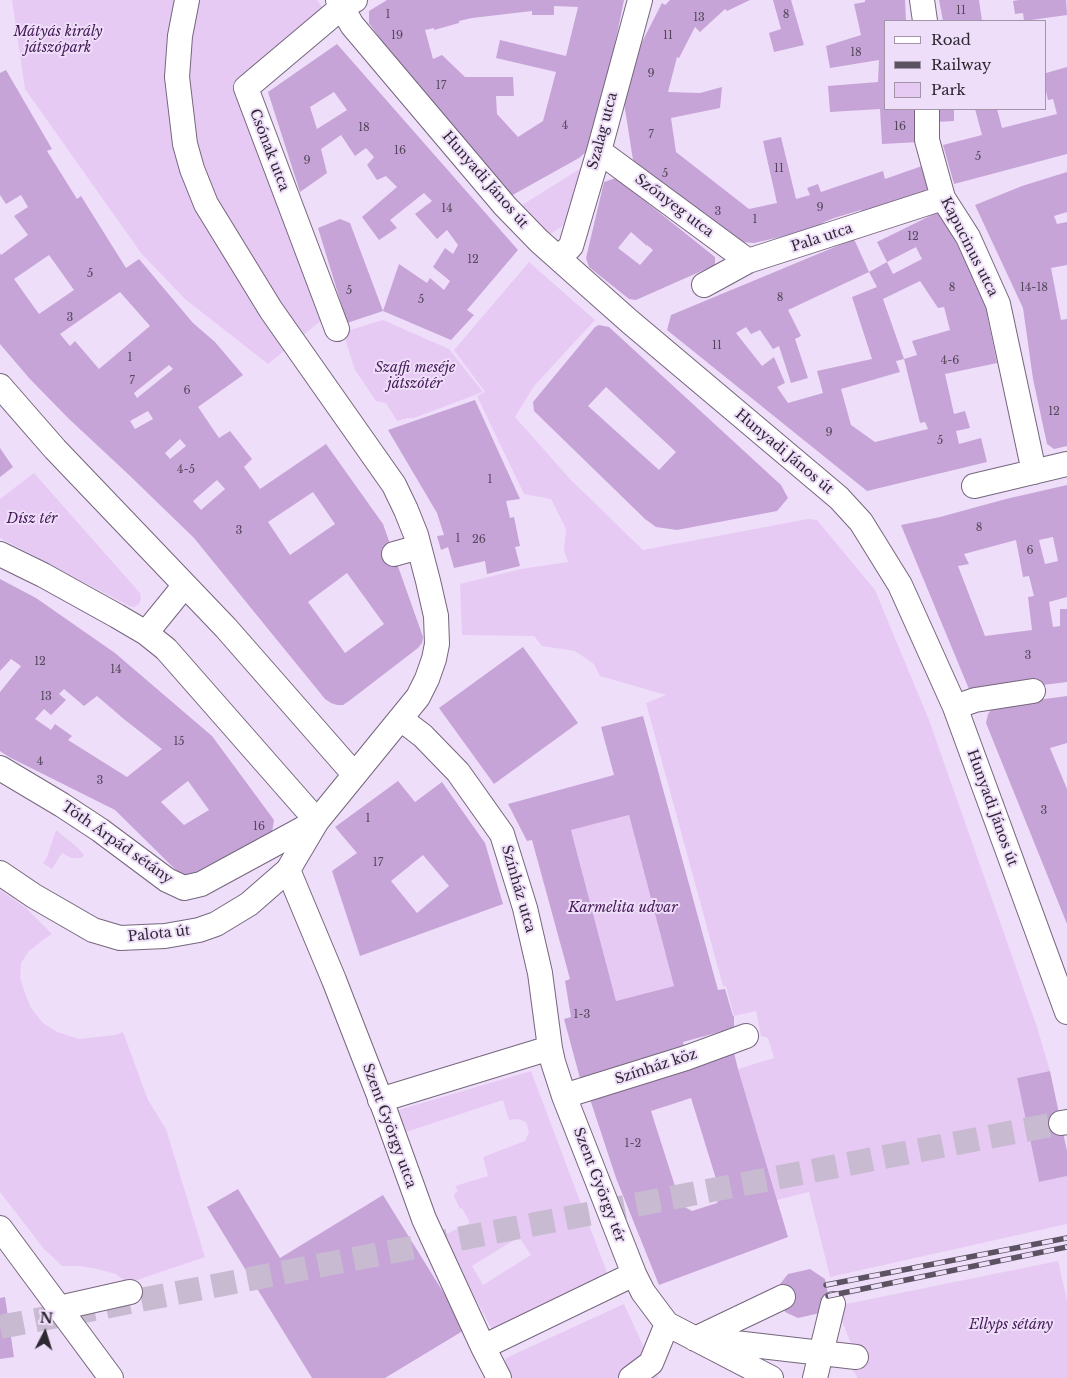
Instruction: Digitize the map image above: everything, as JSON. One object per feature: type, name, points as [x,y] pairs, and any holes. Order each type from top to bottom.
[{"type":"street","points":[[0,554],[43,575],[146,633],[166,649],[317,821],[418,697],[434,659],[437,644],[436,616],[419,548],[406,510],[394,485],[271,310],[206,204],[192,169],[185,144],[177,77],[180,36],[187,0]]},
{"type":"street","name":"Szalag utca","points":[[559,258],[571,246],[640,0]]},
{"type":"street","points":[[922,0],[925,20]]},
{"type":"street","name":"Hunyadi János út","points":[[345,2],[352,25],[505,206],[539,241],[628,321],[839,498],[861,522],[900,585],[955,706],[1067,1012]]},
{"type":"street","name":"Csónak utca","points":[[337,329],[246,88],[345,2]]},
{"type":"street","name":"Kapucinus utca","points":[[928,110],[927,140],[943,198],[968,237],[998,304],[1034,472]]},
{"type":"street","name":"Szőnyeg utca","points":[[599,151],[748,261]]},
{"type":"street","name":"Pala utca","points":[[704,285],[748,261],[943,198]]},
{"type":"street","points":[[0,386],[55,449],[259,665],[354,774]]},
{"type":"street","points":[[974,486],[1067,464]]},
{"type":"street","points":[[394,554],[419,548]]},
{"type":"street","points":[[146,633],[185,585]]},
{"type":"street","points":[[955,706],[975,700],[1033,691]]},
{"type":"street","name":"Színház utca","points":[[401,719],[423,736],[458,772],[502,834],[525,908],[534,945],[550,1048],[564,1096]]},
{"type":"street","name":"Tóth Árpád sétány","points":[[0,768],[62,805],[100,830],[167,880],[184,888],[201,884],[317,821]]},
{"type":"street","name":"Palota út","points":[[0,873],[34,896],[93,930],[120,938],[165,936],[193,931],[216,924],[249,904],[288,870],[317,821]]},
{"type":"street","name":"Szent György utca","points":[[288,870],[334,980],[424,1219],[482,1348],[499,1378]]},
{"type":"street","name":"Színház köz","points":[[564,1096],[686,1058],[746,1036]]},
{"type":"street","points":[[380,1100],[550,1048]]},
{"type":"street","name":"Szent György tér","points":[[564,1096],[642,1292],[667,1324],[770,1378]]},
{"type":"street","points":[[0,1228],[111,1378]]},
{"type":"street","points":[[482,1348],[634,1274]]},
{"type":"street","points":[[59,1308],[130,1292]]},
{"type":"street","points":[[695,1339],[783,1297]]},
{"type":"street","points":[[815,1378],[833,1304]]},
{"type":"street","points":[[631,1378],[651,1363],[667,1324]]},
{"type":"street","name":"Szent György tér","points":[[695,1339],[856,1358]]},
{"type":"green space","name":"Mátyás király játszópark","points":[[12,0],[317,0],[325,11],[241,82],[323,319],[268,364],[185,299],[141,253],[25,89]]},
{"type":"green space","points":[[586,165],[567,223],[549,235],[519,207]]},
{"type":"green space","points":[[529,262],[595,320],[534,386],[515,417],[570,479],[643,550],[808,519],[817,520],[875,590],[929,720],[1037,1027],[1050,1071],[1017,1078],[1039,1182],[1067,1176],[1067,1224],[830,1277],[809,1192],[777,1200],[738,1069],[774,1058],[768,1038],[761,1036],[756,1011],[734,1016],[726,986],[723,986],[646,703],[666,695],[600,676],[594,664],[575,651],[542,646],[534,636],[462,635],[460,584],[521,569],[568,562],[564,551],[566,529],[551,499],[524,494],[477,396],[485,392],[454,350]]},
{"type":"green space","name":"Szaffi meséje játszótér","points":[[383,320],[449,349],[483,392],[414,418],[397,421],[386,403],[376,401],[355,370],[344,336],[350,330]]},
{"type":"green space","name":"Dísz tér","points":[[34,473],[140,593],[141,599],[139,604],[134,607],[129,606],[0,538],[0,499]]},
{"type":"green space","name":"Karmelita udvar","points":[[629,815],[674,986],[616,1001],[571,830]]},
{"type":"green space","points":[[56,830],[84,855],[81,858],[71,858],[62,853],[52,869],[43,863],[47,857]]},
{"type":"green space","points":[[0,890],[26,908],[52,934],[29,951],[21,963],[20,978],[25,993],[31,1008],[43,1023],[57,1032],[79,1039],[115,1035],[123,1032],[148,1100],[166,1129],[205,1257],[128,1283],[116,1274],[97,1269],[80,1266],[62,1266],[44,1249],[0,1192]]},
{"type":"green space","points":[[531,1071],[611,1283],[496,1337],[442,1236],[470,1223],[454,1196],[458,1191],[455,1186],[488,1176],[483,1157],[525,1141],[529,1132],[526,1122],[518,1119],[509,1120],[503,1100],[403,1133],[395,1111]],"holes":[[[519,1237],[531,1255],[483,1285],[472,1266]]]},
{"type":"green space","name":"Ellyps sétány","points":[[1058,1261],[1067,1300],[1067,1378],[858,1378],[852,1369],[859,1364],[836,1306]]},
{"type":"green space","points":[[624,1304],[658,1378],[507,1378],[502,1370],[506,1358]]},
{"type":"building","points":[[387,0],[624,0],[604,98],[587,151],[579,158],[509,197],[396,61],[369,23],[369,11]],"holes":[[[554,6],[578,7],[566,56],[500,40],[496,58],[556,72],[543,121],[518,137],[497,114],[496,96],[514,96],[513,77],[465,77],[442,55],[433,59],[425,30],[434,28],[434,30],[472,18],[532,11],[532,15],[554,15]]]},
{"type":"building","points":[[670,0],[750,0],[727,11],[725,9],[700,32],[695,27],[679,58],[677,57],[668,92],[700,93],[722,87],[720,108],[671,118],[676,152],[749,209],[777,203],[763,141],[781,137],[796,199],[810,195],[807,188],[818,184],[821,192],[883,171],[885,179],[922,166],[930,190],[862,212],[861,210],[834,218],[824,222],[815,229],[754,243],[742,242],[723,231],[633,160],[622,90],[636,42],[641,44],[662,3],[665,5]]},
{"type":"building","points":[[773,0],[791,0],[804,45],[774,52],[769,33],[781,29]]},
{"type":"building","points":[[865,0],[905,0],[906,20],[884,20],[884,110],[918,110],[920,142],[882,144],[880,109],[830,112],[828,86],[878,82],[879,60],[830,68],[826,46],[861,35],[854,4],[865,2]]},
{"type":"building","points":[[939,0],[979,0],[982,20],[943,20]]},
{"type":"building","points":[[1066,0],[1067,15],[1024,20],[1023,13],[1015,14],[1013,1]]},
{"type":"building","points":[[337,44],[518,250],[467,310],[474,315],[451,340],[383,311],[399,264],[427,283],[430,278],[444,290],[450,281],[433,267],[445,248],[453,254],[458,245],[447,230],[437,239],[415,214],[432,201],[424,193],[390,220],[397,228],[379,240],[362,217],[397,187],[386,176],[377,180],[367,165],[374,157],[366,148],[355,156],[341,135],[321,149],[327,173],[300,192],[268,92]],"holes":[[[334,92],[347,110],[317,129],[310,107]]]},
{"type":"building","points":[[1067,67],[1067,154],[954,184],[943,145],[982,135],[975,110],[997,110],[1002,128],[1057,114],[1053,99],[1048,100],[1047,73]]},
{"type":"building","points":[[6,70],[52,149],[47,151],[77,199],[81,196],[126,268],[139,259],[193,323],[215,342],[243,375],[198,407],[219,438],[230,431],[252,459],[244,467],[260,489],[326,444],[383,524],[423,637],[422,643],[343,705],[331,703],[325,699],[194,538],[68,418],[29,378],[0,344],[0,253],[1,255],[28,235],[14,216],[28,207],[21,195],[6,204],[0,195],[0,73]],"holes":[[[49,255],[74,290],[39,314],[14,279]],[[120,292],[150,326],[99,369],[75,341],[70,346],[60,334]],[[169,365],[173,369],[137,398],[134,393]],[[148,411],[153,419],[135,429],[130,421]],[[180,439],[186,446],[170,459],[165,453]],[[217,480],[225,489],[201,510],[193,501]],[[313,492],[335,524],[290,555],[268,522]],[[347,573],[384,624],[345,653],[308,602]]]},
{"type":"building","points":[[937,110],[954,110],[954,121],[937,122]]},
{"type":"building","points":[[1067,172],[1067,212],[1054,216],[1057,224],[1067,222],[1067,265],[1051,268],[1061,320],[1067,319],[1067,446],[1054,449],[1047,444],[1033,379],[1023,308],[975,205],[1022,186]]},
{"type":"building","points":[[616,178],[715,257],[715,265],[636,300],[629,299],[589,267],[586,258],[604,182]],"holes":[[[631,232],[653,250],[640,265],[618,248]]]},
{"type":"building","points":[[940,211],[983,295],[997,363],[945,374],[954,414],[965,411],[970,428],[956,431],[959,444],[981,438],[987,462],[867,491],[667,330],[671,315],[854,239],[869,272],[887,262],[877,242]],"holes":[[[916,247],[922,259],[893,274],[887,262]],[[869,272],[877,287],[852,297],[872,359],[817,371],[823,393],[788,403],[777,387],[785,383],[774,357],[762,366],[736,333],[746,327],[751,334],[760,330],[773,349],[779,346],[791,383],[808,378],[795,339],[801,336],[788,310]],[[920,281],[938,308],[944,307],[950,330],[912,341],[917,355],[904,359],[883,299]],[[904,359],[920,423],[925,422],[928,429],[875,442],[851,425],[841,389],[900,372],[896,361]]]},
{"type":"building","points":[[340,219],[350,223],[383,311],[347,323],[318,228]]},
{"type":"building","points":[[599,325],[609,327],[781,485],[788,498],[777,511],[677,530],[656,527],[645,519],[534,411],[533,402],[595,327]],"holes":[[[606,387],[676,452],[659,470],[588,406]]]},
{"type":"building","points":[[475,400],[520,499],[506,501],[510,518],[514,517],[520,546],[515,547],[520,566],[487,574],[485,561],[454,568],[448,547],[441,550],[437,536],[444,535],[437,513],[388,430]]},
{"type":"building","points":[[0,448],[13,467],[0,477]]},
{"type":"building","points":[[1067,485],[1067,597],[1049,602],[1053,627],[1060,626],[1060,609],[1067,609],[1067,682],[971,694],[901,525],[940,517]],"holes":[[[1053,537],[1058,561],[1045,564],[1039,540]],[[1016,540],[1023,577],[1029,576],[1034,596],[1028,597],[1032,630],[985,636],[958,566],[969,564],[964,554]]]},
{"type":"building","points":[[0,579],[36,598],[115,653],[212,736],[274,820],[272,832],[190,875],[180,874],[115,810],[0,751],[0,692],[21,666],[11,659],[0,671]],"holes":[[[64,689],[84,706],[97,696],[162,749],[127,777],[68,740],[72,736],[55,724],[51,730],[35,719],[44,709],[51,715],[66,700],[59,694]],[[188,781],[209,810],[184,825],[161,802]]]},
{"type":"building","points":[[523,647],[578,723],[494,784],[439,708]]},
{"type":"building","points":[[1067,696],[1067,743],[1050,748],[1067,789],[1067,924],[986,723],[988,714],[999,705]]},
{"type":"building","points":[[643,716],[718,990],[725,989],[734,1016],[734,1028],[683,1042],[686,1054],[581,1082],[564,1019],[571,1017],[565,981],[570,979],[532,840],[527,841],[508,804],[614,775],[601,727]],"holes":[[[629,815],[674,986],[616,1001],[571,830]]]},
{"type":"building","points":[[398,781],[415,802],[442,782],[485,843],[503,904],[360,956],[332,871],[357,853],[335,827]],"holes":[[[423,855],[449,886],[417,913],[391,881]]]},
{"type":"building","points":[[733,1049],[788,1237],[659,1285],[616,1178],[589,1096]],"holes":[[[691,1098],[721,1195],[717,1203],[692,1211],[681,1205],[651,1111]]]},
{"type":"building","points":[[1050,1071],[1067,1151],[1067,1176],[1039,1182],[1017,1078]]},
{"type":"building","points":[[238,1189],[280,1258],[383,1195],[466,1329],[385,1378],[312,1378],[207,1207]]},
{"type":"building","points":[[810,1269],[825,1279],[830,1305],[820,1313],[798,1318],[785,1312],[780,1284],[788,1274]]},
{"type":"building","points":[[5,1297],[14,1357],[0,1359],[0,1298]]},
{"type":"tunnel","points":[[0,1327],[1061,1123]]},
{"type":"railway","points":[[826,1285],[1067,1238]]},
{"type":"railway","points":[[828,1296],[1067,1247]]}]
